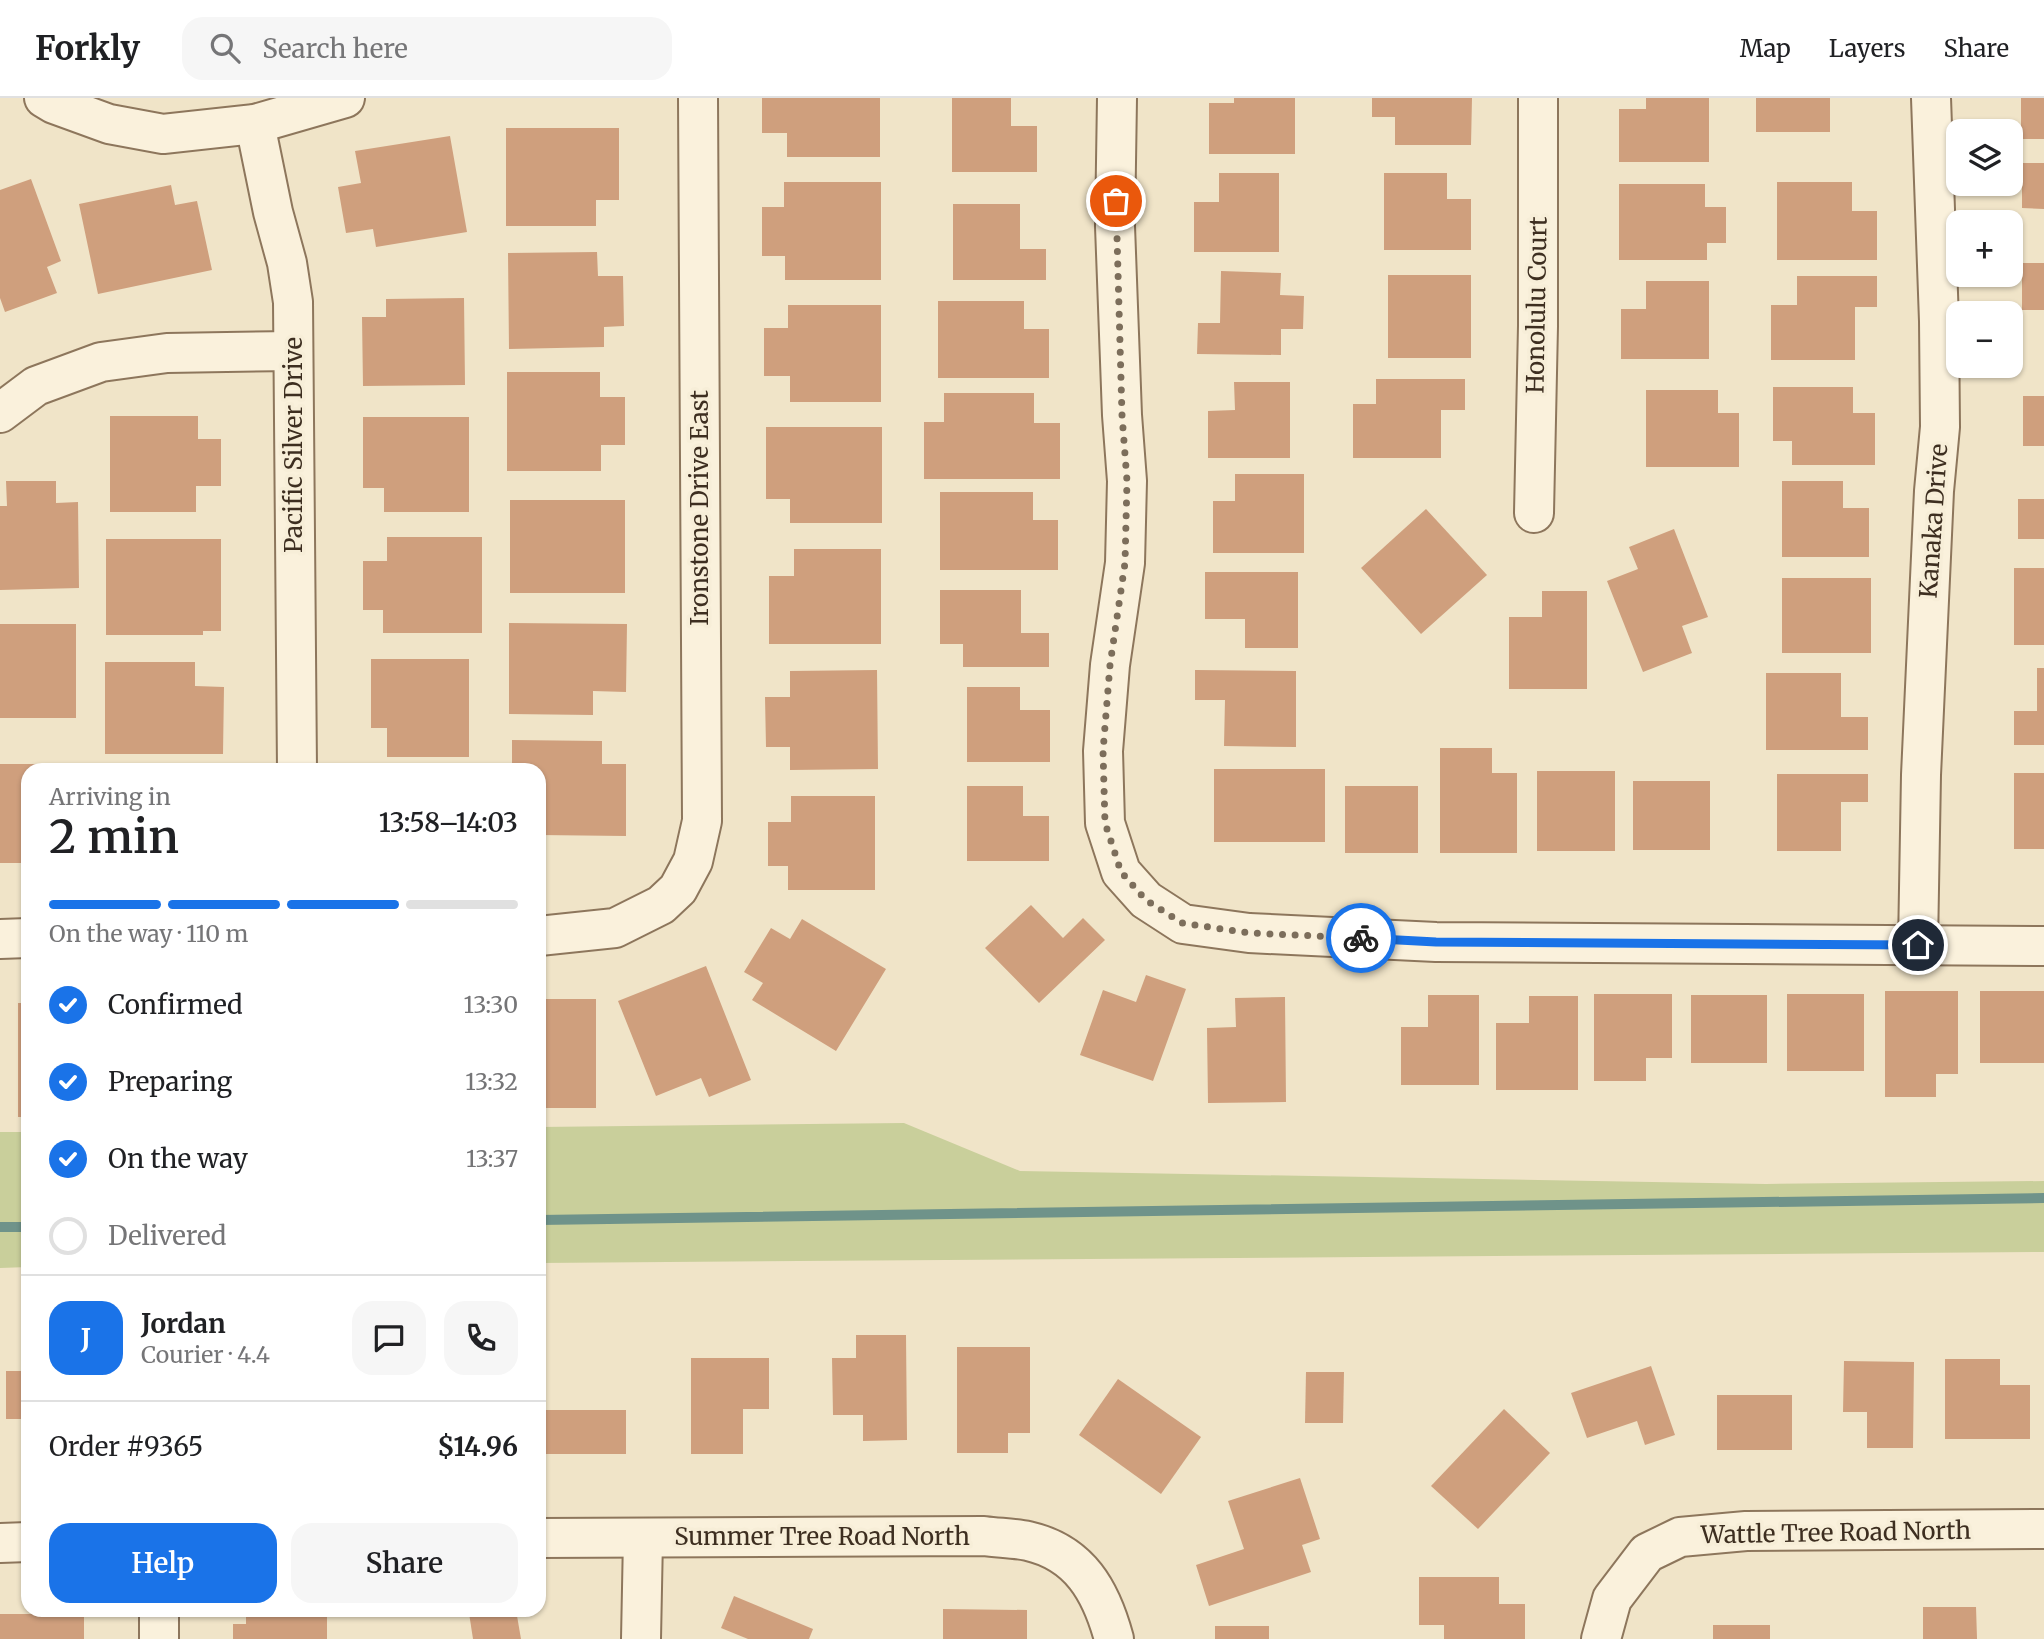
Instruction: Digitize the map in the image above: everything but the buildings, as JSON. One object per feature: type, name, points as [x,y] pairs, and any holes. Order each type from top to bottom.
[{"type":"street","points":[[44,98],[109,124],[163,134],[187,114],[255,124],[300,104],[345,98]]},
{"type":"street","name":"Ironstone Drive East","points":[[546,935],[615,928],[661,905],[678,889],[694,861],[702,821],[698,98]]},
{"type":"street","points":[[1117,98],[1115,226],[1127,481],[1125,563],[1110,665],[1103,751],[1105,823],[1121,872],[1146,900],[1182,923],[1249,933],[1436,942],[2044,946]]},
{"type":"street","name":"Honolulu Court","points":[[1534,513],[1538,326],[1538,98]]},
{"type":"street","name":"Kanaka Drive","points":[[1918,945],[1921,775],[1934,491],[1940,427],[1940,321],[1931,98]]},
{"type":"street","name":"Pacific Silver Drive","points":[[255,124],[273,212],[287,263],[293,302],[297,763]]},
{"type":"street","points":[[0,413],[36,386],[101,362],[167,354],[293,351]]},
{"type":"street","points":[[0,939],[21,938]]},
{"type":"street","name":"Wattle Tree Road North","points":[[1601,1639],[1612,1599],[1647,1553],[1680,1537],[1746,1531],[2044,1530]]},
{"type":"street","name":"Summer Tree Road North","points":[[546,1538],[984,1536],[1028,1541],[1063,1555],[1091,1582],[1106,1612],[1114,1639]]},
{"type":"street","points":[[642,1639],[643,1538]]},
{"type":"street","points":[[0,1543],[21,1542]]},
{"type":"street","points":[[159,1617],[159,1639]]},
{"type":"green space","points":[[904,1123],[1020,1171],[1766,1184],[2044,1181],[2044,1252],[546,1263],[546,1127]]},
{"type":"green space","points":[[0,1132],[21,1132],[21,1267],[0,1268]]},
{"type":"waterway","points":[[546,1220],[2044,1198]]},
{"type":"waterway","points":[[0,1227],[21,1227]]},
{"type":"way so far","points":[[1116,201],[1122,415],[1127,481],[1125,563],[1110,665],[1103,751],[1105,823],[1121,872],[1146,900],[1182,923],[1249,933],[1361,938]]},
{"type":"route","points":[[1361,938],[1436,942],[1918,945]]}]
